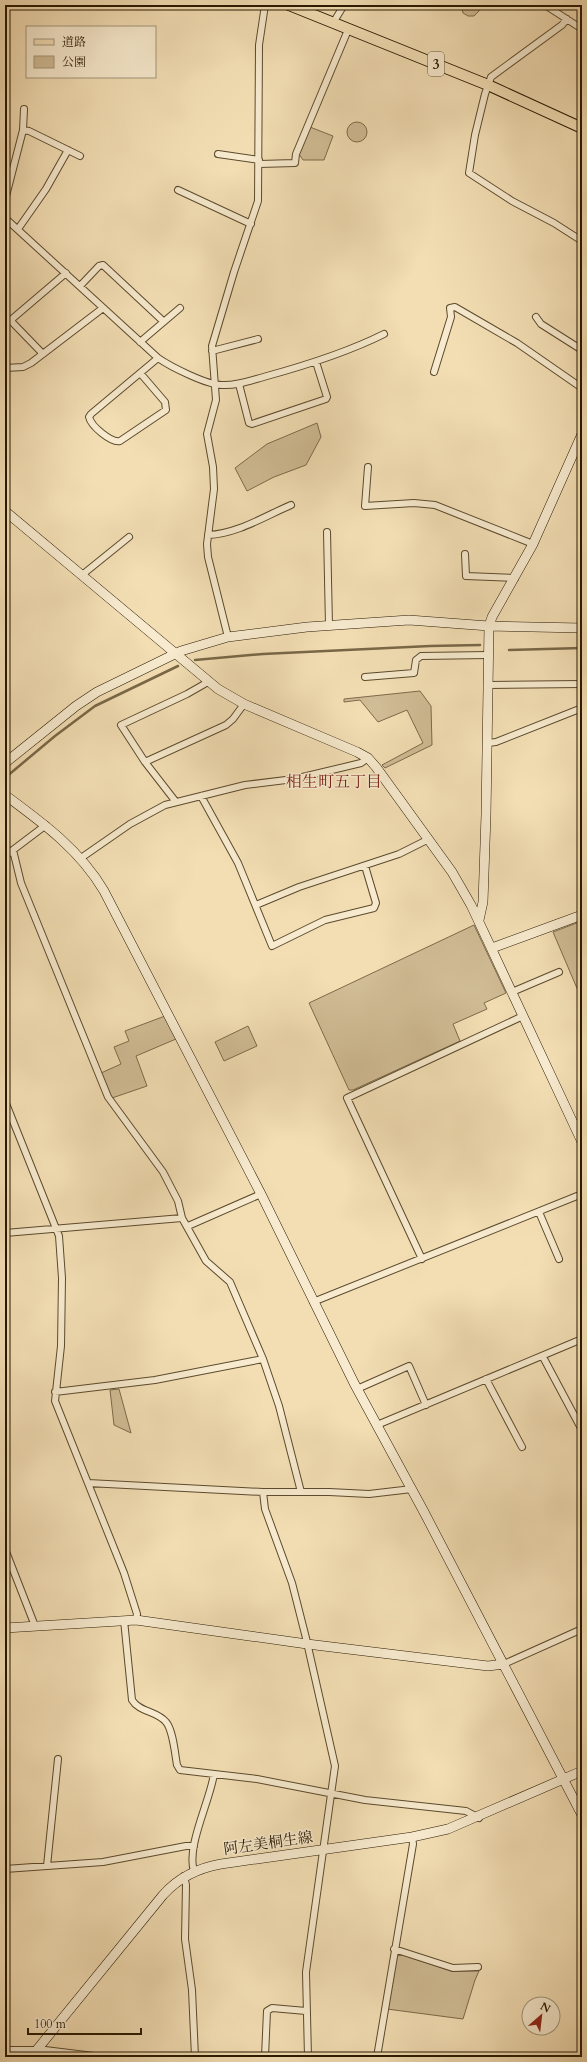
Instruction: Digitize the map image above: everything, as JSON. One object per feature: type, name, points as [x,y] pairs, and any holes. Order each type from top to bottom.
[{"type":"main road","name":"3","points":[[289,5],[333,24],[488,85],[582,128]]},
{"type":"street","points":[[228,637],[208,561],[208,535],[214,482],[207,430],[215,406],[212,351],[222,308],[258,201],[259,45],[265,5]]},
{"type":"street","points":[[333,24],[344,5]]},
{"type":"street","points":[[545,5],[582,29]]},
{"type":"street","points":[[567,19],[562,25],[494,74],[488,85],[475,135],[470,175],[582,241]]},
{"type":"street","points":[[218,154],[259,162],[295,163],[296,154],[348,30]]},
{"type":"street","points":[[5,200],[23,130],[24,109]]},
{"type":"street","points":[[23,130],[80,156]]},
{"type":"street","points":[[18,229],[46,189],[68,150]]},
{"type":"street","points":[[178,190],[251,224]]},
{"type":"street","points":[[5,218],[158,358],[179,370],[215,384],[238,384],[316,362],[348,351],[384,334]]},
{"type":"street","points":[[80,286],[99,266],[104,265],[163,321]]},
{"type":"street","points":[[43,354],[12,322],[12,319],[66,273]]},
{"type":"street","points":[[434,372],[451,317],[450,308],[454,307],[461,309],[517,343],[582,388]]},
{"type":"street","points":[[5,368],[27,366],[104,308]]},
{"type":"street","points":[[140,342],[180,308]]},
{"type":"street","points":[[536,317],[541,324],[582,350]]},
{"type":"street","points":[[212,351],[258,339]]},
{"type":"street","points":[[141,374],[165,402],[167,407],[164,412],[120,441],[113,441],[92,423],[89,417],[158,358]]},
{"type":"street","points":[[238,384],[250,423],[252,424],[326,399],[327,397],[316,362]]},
{"type":"street","points":[[479,920],[483,902],[488,743],[489,626],[492,617],[533,544],[582,434]]},
{"type":"street","points":[[368,467],[365,506],[419,503],[435,505],[533,544]]},
{"type":"street","points":[[208,535],[217,535],[242,527],[291,505]]},
{"type":"street","points":[[6,514],[176,653],[208,682],[244,704],[368,758],[376,766],[452,872],[479,920],[582,1142]]},
{"type":"street","points":[[327,532],[330,626]]},
{"type":"street","points":[[82,575],[129,537]]},
{"type":"street","points":[[464,554],[466,576],[515,578]]},
{"type":"street","points":[[5,763],[86,699],[176,653],[228,637],[330,626],[410,620],[489,626],[582,628]]},
{"type":"street","points":[[365,678],[414,673],[416,660],[421,656],[488,655]]},
{"type":"street","points":[[176,802],[145,762],[121,725],[187,694],[208,682]]},
{"type":"street","points":[[488,685],[582,684]]},
{"type":"street","points":[[145,762],[226,725],[233,719],[244,704]]},
{"type":"street","points":[[488,743],[496,742],[582,708]]},
{"type":"street","points":[[81,858],[146,814],[176,802],[245,785],[294,779],[361,763],[368,758]]},
{"type":"street","points":[[5,794],[46,825],[81,858],[104,891],[261,1194],[357,1389],[412,1489],[582,1815]]},
{"type":"street","points":[[201,796],[238,863],[272,946],[325,920],[374,908],[376,903],[365,866]]},
{"type":"street","points":[[5,856],[46,825]]},
{"type":"street","points":[[256,905],[299,887],[399,854],[429,839]]},
{"type":"street","points":[[13,850],[21,883],[108,1097],[129,1128],[163,1172],[178,1201],[182,1218],[188,1226],[206,1261],[230,1282],[263,1359],[279,1406],[301,1492]]},
{"type":"street","points":[[492,948],[582,915]]},
{"type":"street","points":[[512,992],[559,972]]},
{"type":"street","points":[[422,1260],[348,1098],[523,1016]]},
{"type":"street","points":[[5,1101],[57,1229],[62,1278],[61,1346],[55,1392],[57,1405],[124,1573],[137,1614],[136,1620]]},
{"type":"street","points":[[188,1226],[261,1194]]},
{"type":"street","points":[[313,1302],[422,1260],[582,1194]]},
{"type":"street","points":[[539,1212],[559,1259]]},
{"type":"street","points":[[5,1233],[182,1218]]},
{"type":"street","points":[[377,1425],[486,1379],[543,1357],[582,1339]]},
{"type":"street","points":[[543,1357],[582,1430]]},
{"type":"street","points":[[55,1392],[155,1380],[263,1359]]},
{"type":"street","points":[[357,1389],[409,1366],[426,1405]]},
{"type":"street","points":[[486,1379],[522,1448]]},
{"type":"street","points":[[88,1483],[263,1492],[369,1494],[412,1489]]},
{"type":"street","points":[[263,1492],[265,1509],[292,1583],[334,1761],[335,1771],[306,1972],[308,2057]]},
{"type":"street","points":[[5,1549],[34,1626]]},
{"type":"street","points":[[124,1620],[132,1700],[137,1706],[166,1721],[170,1729],[177,1765],[180,1770],[257,1779],[366,1800],[466,1811],[479,1818]]},
{"type":"street","points":[[5,1628],[136,1620],[307,1644],[488,1666],[504,1664],[582,1630]]},
{"type":"street","points":[[47,1866],[58,1759]]},
{"type":"street","name":"阿左美桐生線","points":[[34,2053],[163,1894],[184,1876],[194,1871],[221,1864],[412,1837],[448,1829],[479,1818],[582,1771]]},
{"type":"street","points":[[194,1871],[192,1863],[194,1846],[214,1774]]},
{"type":"street","points":[[377,2057],[394,1949],[413,1844],[412,1837]]},
{"type":"street","points":[[5,1869],[103,1862],[186,1846],[194,1846]]},
{"type":"street","points":[[184,1876],[186,1885],[185,1939],[192,1990],[195,2057]]},
{"type":"street","points":[[394,1949],[453,1968],[478,1967]]},
{"type":"street","points":[[265,2057],[267,2011],[272,2008],[306,2011]]},
{"type":"street","points":[[5,2050],[102,2057]]},
{"type":"green space","points":[[461,5],[480,5],[479,11],[474,16],[468,16],[463,13]]},
{"type":"green space","points":[[357,122],[364,125],[367,132],[364,139],[357,142],[350,139],[347,132],[350,125]]},
{"type":"green space","points":[[310,127],[333,136],[324,160],[303,160],[299,154]]},
{"type":"green space","points":[[317,423],[321,437],[306,465],[274,477],[247,491],[235,468],[267,444]]},
{"type":"green space","points":[[420,691],[431,706],[432,745],[385,768],[382,765],[423,743],[407,710],[378,722],[360,700],[344,702],[344,699]]},
{"type":"green space","points":[[582,921],[582,1000],[553,932]]},
{"type":"green space","points":[[474,925],[506,993],[484,1003],[487,1009],[453,1024],[460,1041],[353,1090],[349,1090],[309,1003]]},
{"type":"green space","points":[[165,1016],[176,1039],[136,1056],[147,1086],[112,1098],[101,1073],[121,1064],[114,1047],[129,1041],[125,1031]]},
{"type":"green space","points":[[248,1026],[257,1046],[224,1061],[215,1042]]},
{"type":"green space","points":[[119,1389],[131,1433],[114,1425],[110,1390]]},
{"type":"green space","points":[[403,1955],[451,1971],[479,1971],[463,2019],[387,2009],[396,1956]]},
{"type":"waterway","points":[[195,660],[263,654],[480,645]]},
{"type":"waterway","points":[[509,650],[582,648]]},
{"type":"waterway","points":[[6,777],[55,736],[95,706],[178,666]]},
{"type":"district","name":"相生町五丁目","points":[[334,782]]}]
